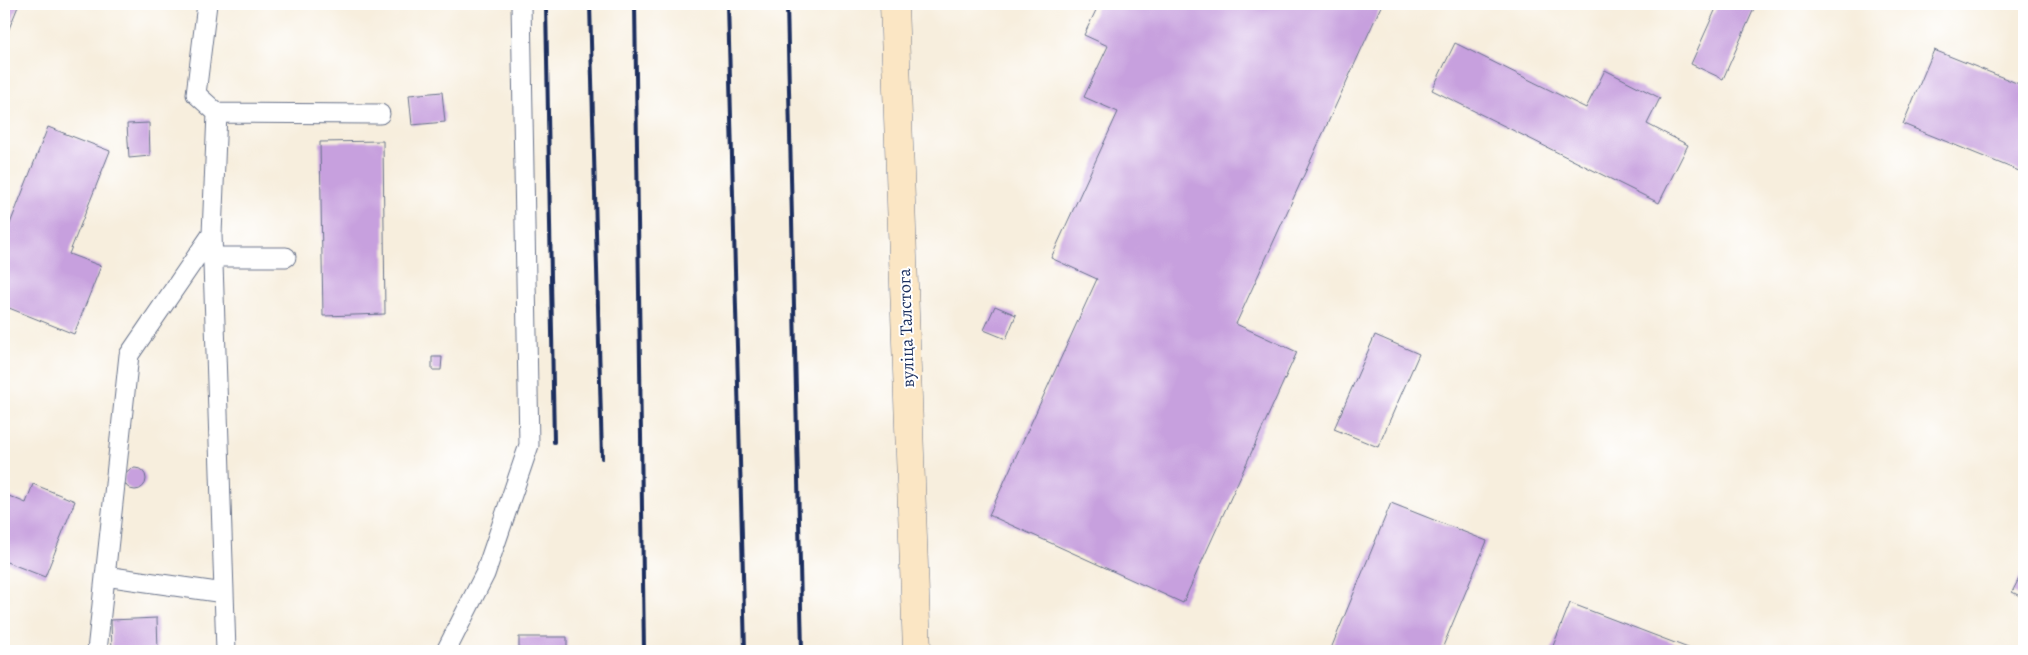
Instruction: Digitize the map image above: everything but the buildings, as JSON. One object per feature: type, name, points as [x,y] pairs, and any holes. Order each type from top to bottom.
[{"type":"main road","name":"вуліца Талстога","points":[[894,4],[917,651]]},
{"type":"lane","points":[[207,4],[196,94],[217,113],[380,114]]},
{"type":"lane","points":[[446,651],[485,574],[529,445],[521,4]]},
{"type":"lane","points":[[217,113],[212,234],[226,651]]},
{"type":"lane","points":[[97,651],[129,355],[212,234]]},
{"type":"lane","points":[[213,257],[286,257]]},
{"type":"lane","points":[[105,576],[224,593]]},
{"type":"railway","points":[[546,4],[554,442]]},
{"type":"railway","points":[[590,4],[602,458]]},
{"type":"railway","points":[[635,4],[644,651]]},
{"type":"railway","points":[[728,4],[745,651]]},
{"type":"railway","points":[[787,4],[802,651]]}]
